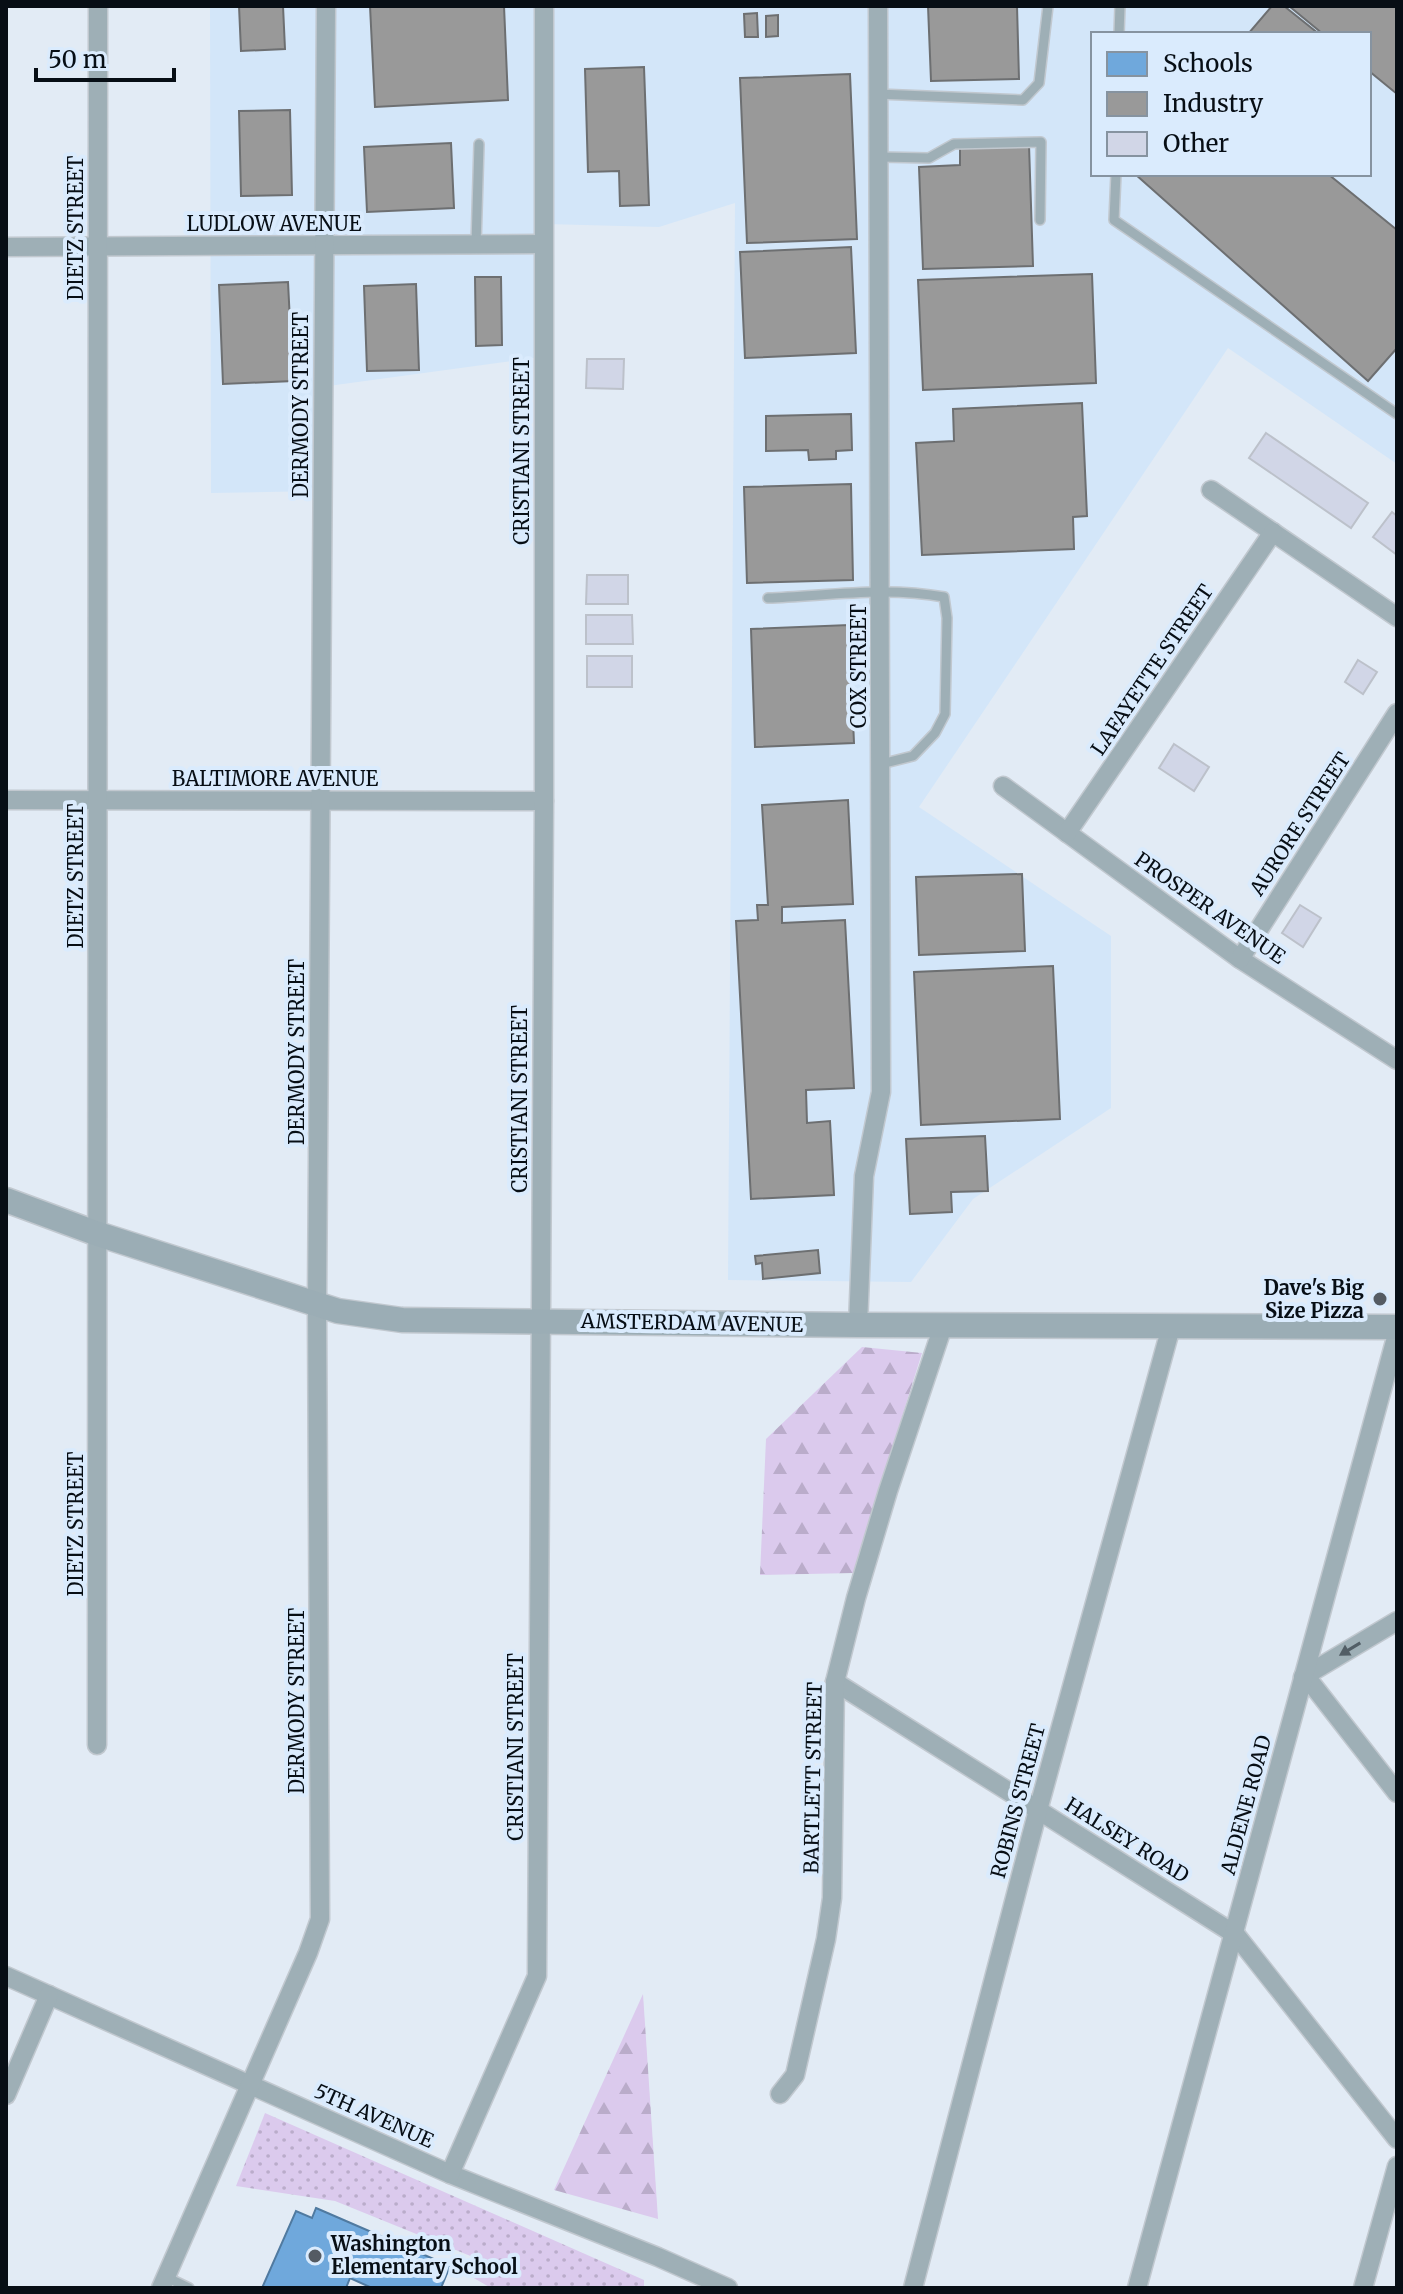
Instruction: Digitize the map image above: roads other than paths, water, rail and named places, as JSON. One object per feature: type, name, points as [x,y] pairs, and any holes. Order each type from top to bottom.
[{"type":"main road","name":"AMSTERDAM AVENUE","points":[[6,1200],[98,1234],[338,1311],[402,1320],[1397,1327]]},
{"type":"street","name":"DIETZ STREET","points":[[97,1745],[98,6]]},
{"type":"street","name":"DERMODY STREET","points":[[164,2282],[320,1919],[317,1304],[326,6]]},
{"type":"street","name":"CRISTIANI STREET","points":[[450,2174],[537,1976],[544,801],[544,6]]},
{"type":"street","name":"COX STREET","points":[[858,1325],[864,1176],[881,1092],[878,6]]},
{"type":"street","name":"LUDLOW AVENUE","points":[[6,247],[543,244]]},
{"type":"street","points":[[1211,490],[1397,617]]},
{"type":"street","name":"LAFAYETTE STREET","points":[[1067,833],[1273,532]]},
{"type":"street","name":"AURORE STREET","points":[[1240,959],[1397,713]]},
{"type":"street","name":"PROSPER AVENUE","points":[[1003,786],[1240,959],[1397,1060]]},
{"type":"street","name":"BALTIMORE AVENUE","points":[[6,800],[544,801]]},
{"type":"street","name":"BARTLETT STREET","points":[[780,2094],[795,2075],[826,1939],[832,1898],[835,1682],[856,1598],[943,1326]]},
{"type":"street","name":"ROBINS STREET","points":[[913,2288],[1038,1810],[1171,1327]]},
{"type":"street","name":"ALDENE ROAD","points":[[1137,2288],[1397,1334]]},
{"type":"street","points":[[1303,1677],[1397,1621]]},
{"type":"street","points":[[1303,1677],[1308,1679],[1397,1793]]},
{"type":"street","name":"HALSEY ROAD","points":[[835,1682],[1234,1933],[1397,2139]]},
{"type":"street","name":"5TH AVENUE","points":[[6,1976],[450,2174],[658,2257],[722,2286]]},
{"type":"street","points":[[6,2095],[49,1995]]},
{"type":"street","points":[[1363,2288],[1397,2166]]},
{"type":"lane","points":[[878,94],[1023,100],[1039,83],[1048,6]]},
{"type":"lane","points":[[1119,32],[1120,6]]},
{"type":"lane","points":[[880,157],[929,158],[954,144],[1041,142],[1040,220]]},
{"type":"lane","points":[[476,245],[479,144]]},
{"type":"lane","points":[[1116,176],[1114,220],[1397,414]]},
{"type":"lane","points":[[768,598],[881,592],[918,592],[944,597],[947,618],[945,714],[935,733],[913,756],[881,764]]},
{"type":"lane","points":[[164,2282],[189,2288]]},
{"type":"place","name":"Dave's Big Size Pizza","points":[[1380,1299]]},
{"type":"place","name":"Washington Elementary School","points":[[315,2256]]}]
